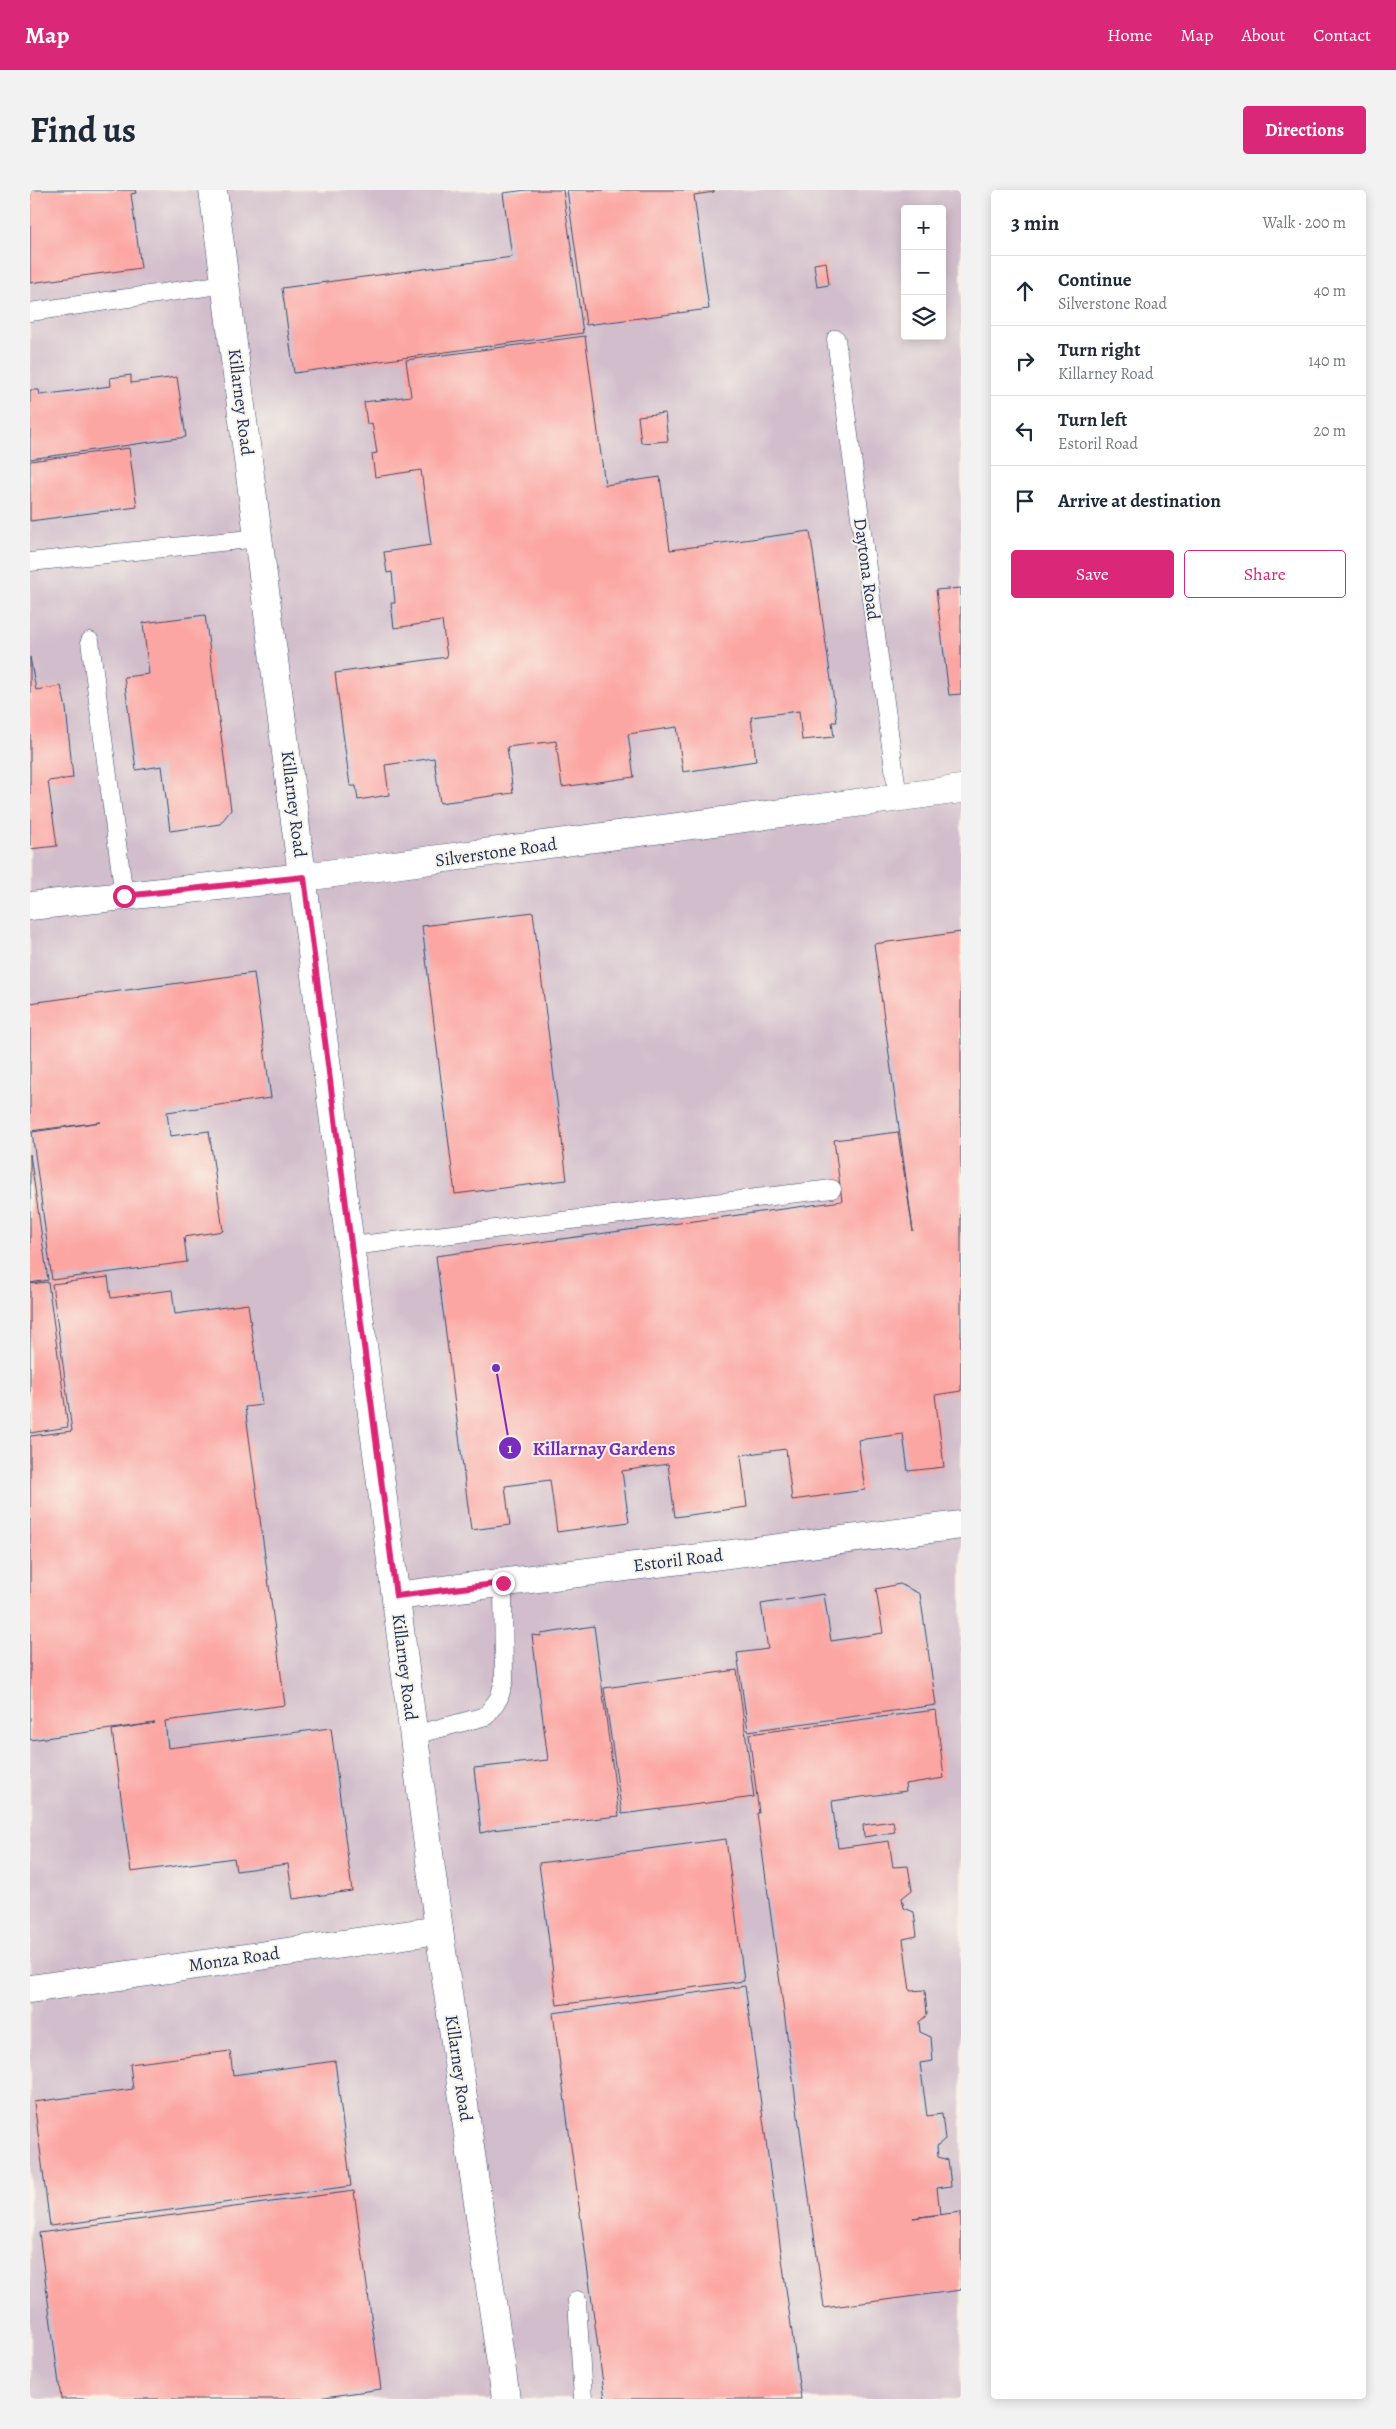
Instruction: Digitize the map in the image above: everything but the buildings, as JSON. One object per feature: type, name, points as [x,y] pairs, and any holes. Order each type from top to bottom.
[{"type":"street","name":"Killarney Road","points":[[213,190],[304,877],[439,1930],[506,2399]]},
{"type":"street","name":"Silverstone Road","points":[[30,906],[304,877],[961,789]]},
{"type":"street","name":"Estoril Road","points":[[396,1596],[961,1524]]},
{"type":"street","name":"Monza Road","points":[[30,1989],[439,1930]]},
{"type":"lane","points":[[30,312],[226,284]]},
{"type":"lane","name":"Daytona Road","points":[[836,339],[898,798]]},
{"type":"lane","points":[[30,562],[259,538]]},
{"type":"lane","points":[[90,641],[124,896]]},
{"type":"lane","points":[[351,1246],[832,1190]]},
{"type":"lane","points":[[414,1735],[486,1716],[493,1709],[504,1681],[503,1583]]},
{"type":"lane","points":[[577,2300],[583,2399]]},
{"type":"shaded area","points":[[30,190],[961,190],[961,2399],[30,2399]]},
{"type":"place","name":"Killarnay Gardens","points":[[496,1368]]},
{"type":"route","points":[[124,896],[304,877],[396,1596],[503,1583]]}]
